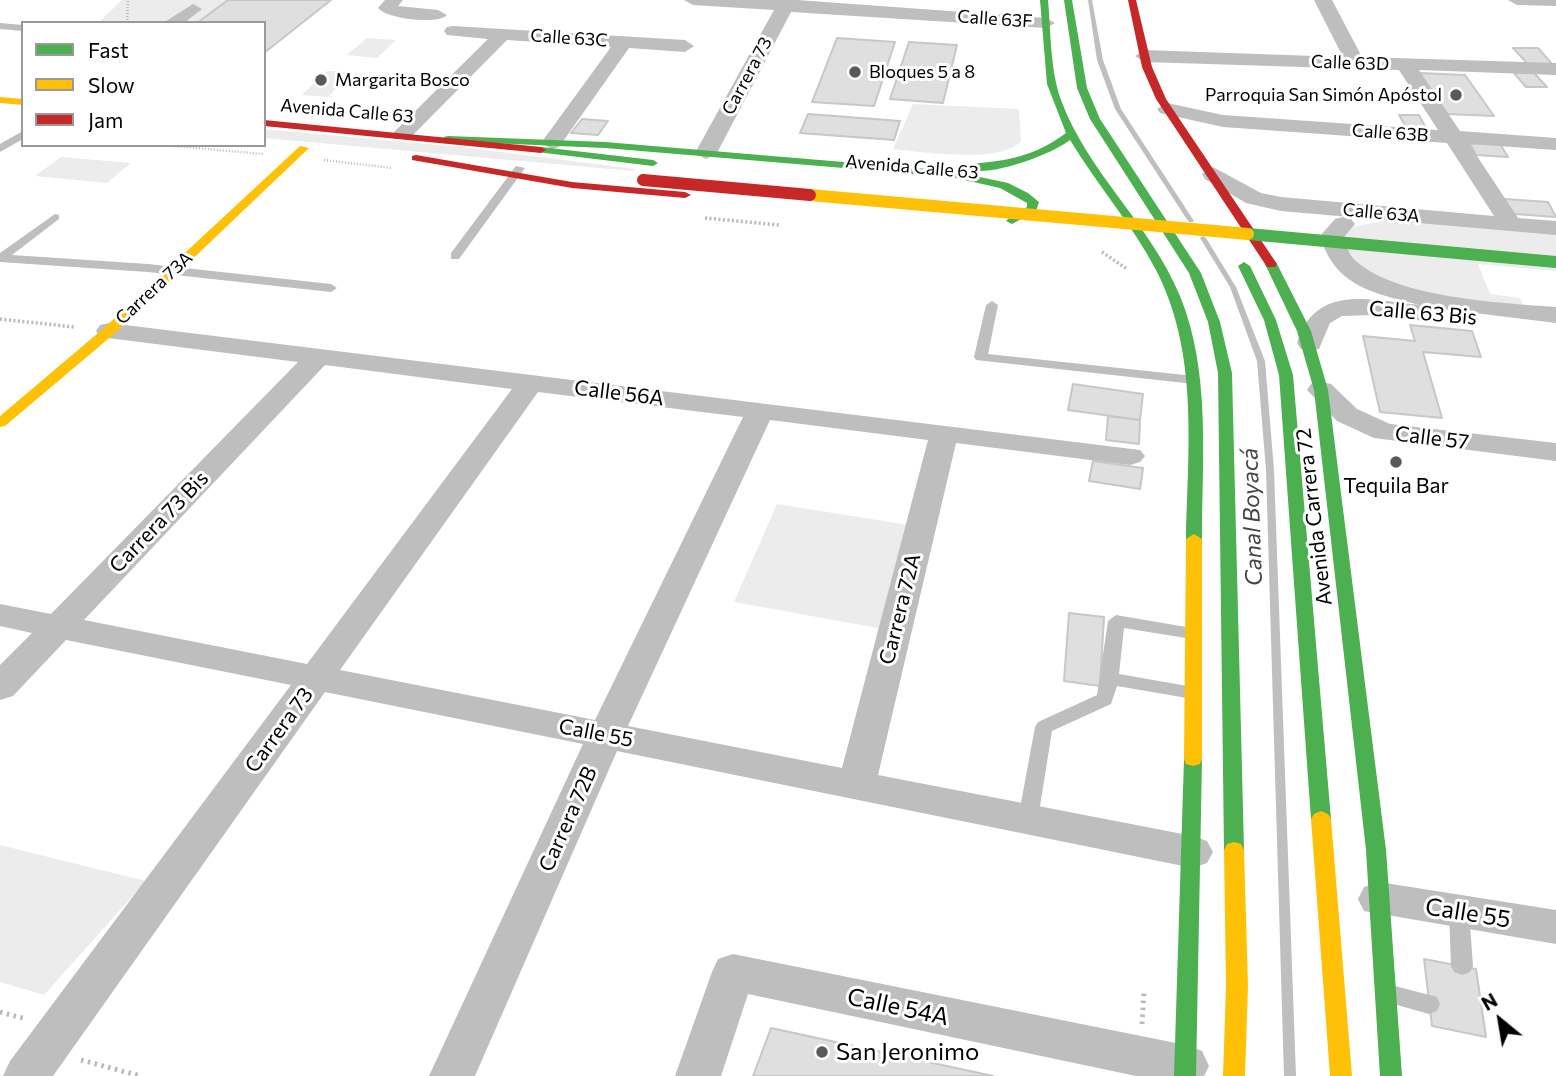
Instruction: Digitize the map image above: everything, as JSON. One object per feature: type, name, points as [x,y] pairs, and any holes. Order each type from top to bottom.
[{"type":"main road","points":[[1044,0],[1049,75],[1060,110],[1072,134],[1172,290],[1183,325],[1194,380],[1195,587],[1190,1061]]},
{"type":"main road","points":[[1068,0],[1078,72],[1096,119],[1191,267],[1214,321],[1225,373],[1231,570],[1237,986],[1234,1076]]},
{"type":"main road","name":"Avenida Carrera 72","points":[[1132,0],[1144,56],[1156,90],[1267,256],[1310,343],[1321,390],[1376,850],[1391,1076]]},
{"type":"main road","points":[[0,100],[21,103]]},
{"type":"main road","name":"Avenida Calle 63","points":[[266,123],[448,139],[653,163],[1056,199]]},
{"type":"main road","points":[[871,166],[968,167],[1014,164],[1045,154],[1072,134]]},
{"type":"main road","points":[[448,139],[706,153],[951,174],[1006,185],[1032,202],[1032,209],[1012,221]]},
{"type":"main road","name":"Avenida Calle 63","points":[[272,150],[310,148]]},
{"type":"main road","name":"Carrera 73A","points":[[0,423],[109,331],[310,148]]},
{"type":"main road","points":[[410,158],[517,172],[598,188],[1012,221],[1062,226],[1108,238]]},
{"type":"main road","name":"Avenida Calle 63","points":[[517,172],[643,180],[1556,262]]},
{"type":"main road","points":[[1098,203],[1167,209]]},
{"type":"main road","name":"Avenida Carrera 72","points":[[1340,1076],[1286,375],[1270,320],[1217,215],[1556,244]]},
{"type":"main road","points":[[1130,249],[1159,267]]},
{"type":"main road","points":[[1267,256],[1251,280],[1295,308]]},
{"type":"main road","points":[[1195,587],[1231,570]]},
{"type":"main road","points":[[1334,631],[1347,611]]},
{"type":"main road","points":[[1309,671],[1322,651]]},
{"type":"main road","points":[[1194,662],[1233,698]]},
{"type":"main road","points":[[1223,1009],[1237,986]]},
{"type":"street","points":[[394,0],[387,8],[391,11],[438,15]]},
{"type":"street","name":"Calle 63F","points":[[693,0],[912,7],[1046,23]]},
{"type":"street","points":[[1323,0],[1356,63]]},
{"type":"street","points":[[1517,0],[1536,0],[1553,8]]},
{"type":"street","name":"Carrera 73","points":[[706,153],[786,3]]},
{"type":"street","points":[[900,37],[912,7]]},
{"type":"street","points":[[175,21],[193,9]]},
{"type":"street","name":"Calle 63C","points":[[453,31],[685,46]]},
{"type":"street","points":[[402,135],[503,34]]},
{"type":"street","points":[[552,143],[624,42]]},
{"type":"street","name":"Calle 63D","points":[[1144,56],[1556,69]]},
{"type":"street","points":[[1405,64],[1511,224]]},
{"type":"street","name":"Calle 63B","points":[[1167,109],[1223,121],[1556,144]]},
{"type":"street","name":"Calle 63B","points":[[1187,138],[1200,128],[1223,121]]},
{"type":"street","name":"Calle 63A","points":[[1213,174],[1244,194],[1265,201],[1556,228]]},
{"type":"street","points":[[1399,214],[1362,218],[1337,228],[1332,236],[1335,252],[1355,272],[1374,282],[1417,297],[1556,315]]},
{"type":"street","name":"Calle 63 Bis","points":[[1310,343],[1317,322],[1324,314],[1346,307],[1556,325]]},
{"type":"street","name":"Calle 56A","points":[[109,331],[1130,456]]},
{"type":"street","name":"Carrera 73 Bis","points":[[0,687],[319,356]]},
{"type":"street","name":"Carrera 73","points":[[35,1063],[530,383]]},
{"type":"street","name":"Calle 57","points":[[1321,390],[1347,415],[1384,432],[1556,452]]},
{"type":"street","name":"Carrera 72B","points":[[452,1076],[606,735],[760,411]]},
{"type":"street","name":"Carrera 72A","points":[[856,785],[944,433]]},
{"type":"street","name":"Calle 55","points":[[0,615],[1193,852]]},
{"type":"street","name":"Calle 55","points":[[1379,899],[1556,927]]},
{"type":"street","name":"Calle 54A","points":[[698,1076],[733,972],[1190,1061]]},
{"type":"lane","points":[[0,26],[21,28]]},
{"type":"lane","points":[[0,149],[21,135]]},
{"type":"lane","points":[[455,257],[517,172]]},
{"type":"lane","points":[[1,258],[55,216]]},
{"type":"lane","points":[[1,258],[173,271],[331,288]]},
{"type":"lane","points":[[992,305],[981,357],[1194,380]]},
{"type":"lane","points":[[1028,819],[1044,727],[1105,699],[1110,679],[1116,621],[1194,633]]},
{"type":"lane","points":[[1110,679],[1193,692]]},
{"type":"lane","points":[[1459,911],[1462,966]]},
{"type":"lane","points":[[1385,992],[1429,1004]]},
{"type":"path","points":[[127,21],[128,0]]},
{"type":"path","points":[[207,147],[272,150]]},
{"type":"path","points":[[0,319],[76,327]]},
{"type":"path","points":[[35,1063],[141,1076]]},
{"type":"shaded area","points":[[122,0],[331,0],[266,22],[100,21]]},
{"type":"shaded area","points":[[367,38],[396,40],[377,58],[347,55]]},
{"type":"shaded area","points":[[327,71],[352,72],[328,97],[302,95]]},
{"type":"shaded area","points":[[913,104],[1019,109],[1021,141],[1011,148],[980,154],[941,154],[893,149]]},
{"type":"shaded area","points":[[266,129],[470,148],[635,169],[633,171],[266,138]]},
{"type":"shaded area","points":[[61,157],[131,163],[107,183],[35,176]]},
{"type":"shaded area","points":[[1393,219],[1556,234],[1556,271],[1478,264],[1490,294],[1520,298],[1524,308],[1455,298],[1400,286],[1357,266],[1345,252],[1344,246],[1343,236],[1352,227]]},
{"type":"shaded area","points":[[777,504],[921,527],[889,630],[734,602]]},
{"type":"shaded area","points":[[0,845],[146,881],[44,995],[0,982]]},
{"type":"building","points":[[228,0],[331,0],[266,51],[266,21],[200,21]]},
{"type":"building","name":"Bloques 5 a 8","points":[[837,38],[895,42],[874,106],[812,102]]},
{"type":"building","points":[[909,42],[957,45],[943,103],[890,99]]},
{"type":"building","points":[[1513,48],[1538,48],[1553,65],[1528,64]]},
{"type":"building","name":"Parroquia San Simón Apóstol","points":[[1419,73],[1465,75],[1494,116],[1446,114]]},
{"type":"building","points":[[1514,73],[1534,73],[1547,87],[1526,87]]},
{"type":"building","points":[[808,114],[900,121],[894,140],[800,133]]},
{"type":"building","points":[[1399,115],[1419,115],[1426,128],[1406,127]]},
{"type":"building","points":[[582,119],[608,121],[598,135],[571,133]]},
{"type":"building","points":[[1470,144],[1500,144],[1508,157],[1476,155]]},
{"type":"building","points":[[1504,199],[1548,202],[1556,217],[1514,214]]},
{"type":"building","points":[[1410,325],[1472,331],[1481,357],[1423,352],[1442,418],[1380,412],[1363,336],[1415,341]]},
{"type":"building","points":[[1073,384],[1143,394],[1140,420],[1068,410]]},
{"type":"building","points":[[1108,416],[1140,420],[1139,444],[1106,440]]},
{"type":"building","points":[[1093,461],[1143,468],[1140,489],[1089,481]]},
{"type":"building","points":[[1069,613],[1104,617],[1100,686],[1064,681]]},
{"type":"building","points":[[1424,959],[1476,969],[1486,1037],[1432,1026]]},
{"type":"building","name":"San Jeronimo","points":[[771,1028],[993,1076],[753,1076]]},
{"type":"waterway","name":"Canal Boyacá","points":[[1090,0],[1100,60],[1118,109],[1191,221]]},
{"type":"waterway","name":"Canal Boyacá","points":[[1203,238],[1233,287],[1261,361],[1270,470],[1290,1076]]},
{"type":"traffic: fast","points":[[1044,0],[1049,70],[1060,110],[1086,158],[1163,271],[1184,325],[1196,416],[1194,539]]},
{"type":"traffic: fast","points":[[1068,0],[1082,88],[1095,119],[1195,273],[1214,322],[1225,373],[1234,850]]},
{"type":"traffic: fast","points":[[967,167],[1010,163],[1036,156],[1072,134]]},
{"type":"traffic: fast","points":[[448,139],[605,145],[951,174],[1004,186],[1033,202],[1032,209],[1012,221]]},
{"type":"traffic: fast","points":[[541,150],[653,163]]},
{"type":"traffic: fast","points":[[1248,234],[1556,262]]},
{"type":"traffic: fast","points":[[1271,264],[1304,331],[1321,390],[1376,850],[1391,1076]]},
{"type":"traffic: fast","points":[[1244,266],[1270,320],[1286,375],[1321,819]]},
{"type":"traffic: fast","points":[[1185,1076],[1193,759]]},
{"type":"traffic: slow","points":[[0,100],[21,102]]},
{"type":"traffic: slow","points":[[0,423],[109,331],[304,148]]},
{"type":"traffic: slow","points":[[810,195],[1248,234]]},
{"type":"traffic: slow","points":[[1193,759],[1194,539]]},
{"type":"traffic: slow","points":[[1321,819],[1341,1076]]},
{"type":"traffic: slow","points":[[1234,850],[1237,986],[1234,1076]]},
{"type":"traffic: jam","points":[[1132,0],[1147,67],[1161,99],[1271,264]]},
{"type":"traffic: jam","points":[[266,123],[541,150]]},
{"type":"traffic: jam","points":[[416,158],[572,185],[685,195]]},
{"type":"traffic: jam","points":[[643,180],[810,195]]},
{"type":"place","name":"Bloques 5 a 8","points":[[855,72]]},
{"type":"place","name":"Margarita Bosco","points":[[321,80]]},
{"type":"place","name":"Parroquia San Simón Apóstol","points":[[1456,95]]},
{"type":"place","name":"Tequila Bar","points":[[1396,462]]},
{"type":"place","name":"San Jeronimo","points":[[822,1052]]}]
